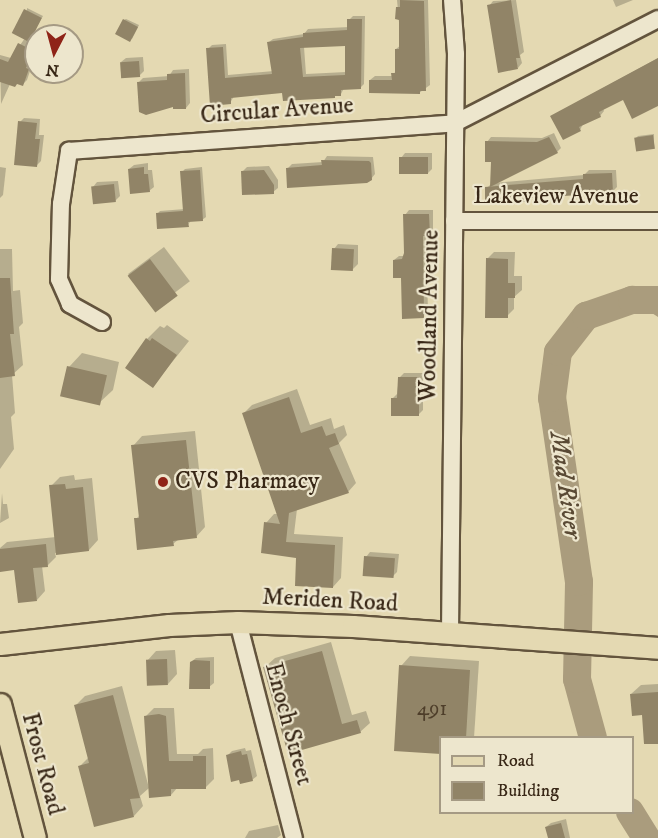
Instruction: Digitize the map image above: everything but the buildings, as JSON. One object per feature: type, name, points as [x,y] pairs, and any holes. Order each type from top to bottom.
[{"type":"main road","name":"Meriden Road","points":[[0,644],[158,626],[238,622],[450,633],[658,648]]},
{"type":"main road","name":"Frost Road","points":[[0,704],[35,838]]},
{"type":"street","name":"Woodland Avenue","points":[[450,633],[455,123],[455,24],[452,0]]},
{"type":"street","name":"Circular Avenue","points":[[102,322],[70,304],[59,279],[61,204],[69,151],[455,123],[658,19]]},
{"type":"street","name":"Lakeview Avenue","points":[[454,221],[658,221]]},
{"type":"street","name":"Enoch Street","points":[[238,622],[294,838]]},
{"type":"shaded area","points":[[658,289],[658,317],[632,300],[637,293]]},
{"type":"waterway","name":"Mad River","points":[[592,736],[577,679],[579,582],[552,398],[558,352],[586,316],[632,300],[658,300]]},
{"type":"waterway","name":"Mad River","points":[[631,814],[646,838]]},
{"type":"place","name":"CVS Pharmacy","points":[[163,482]]}]
